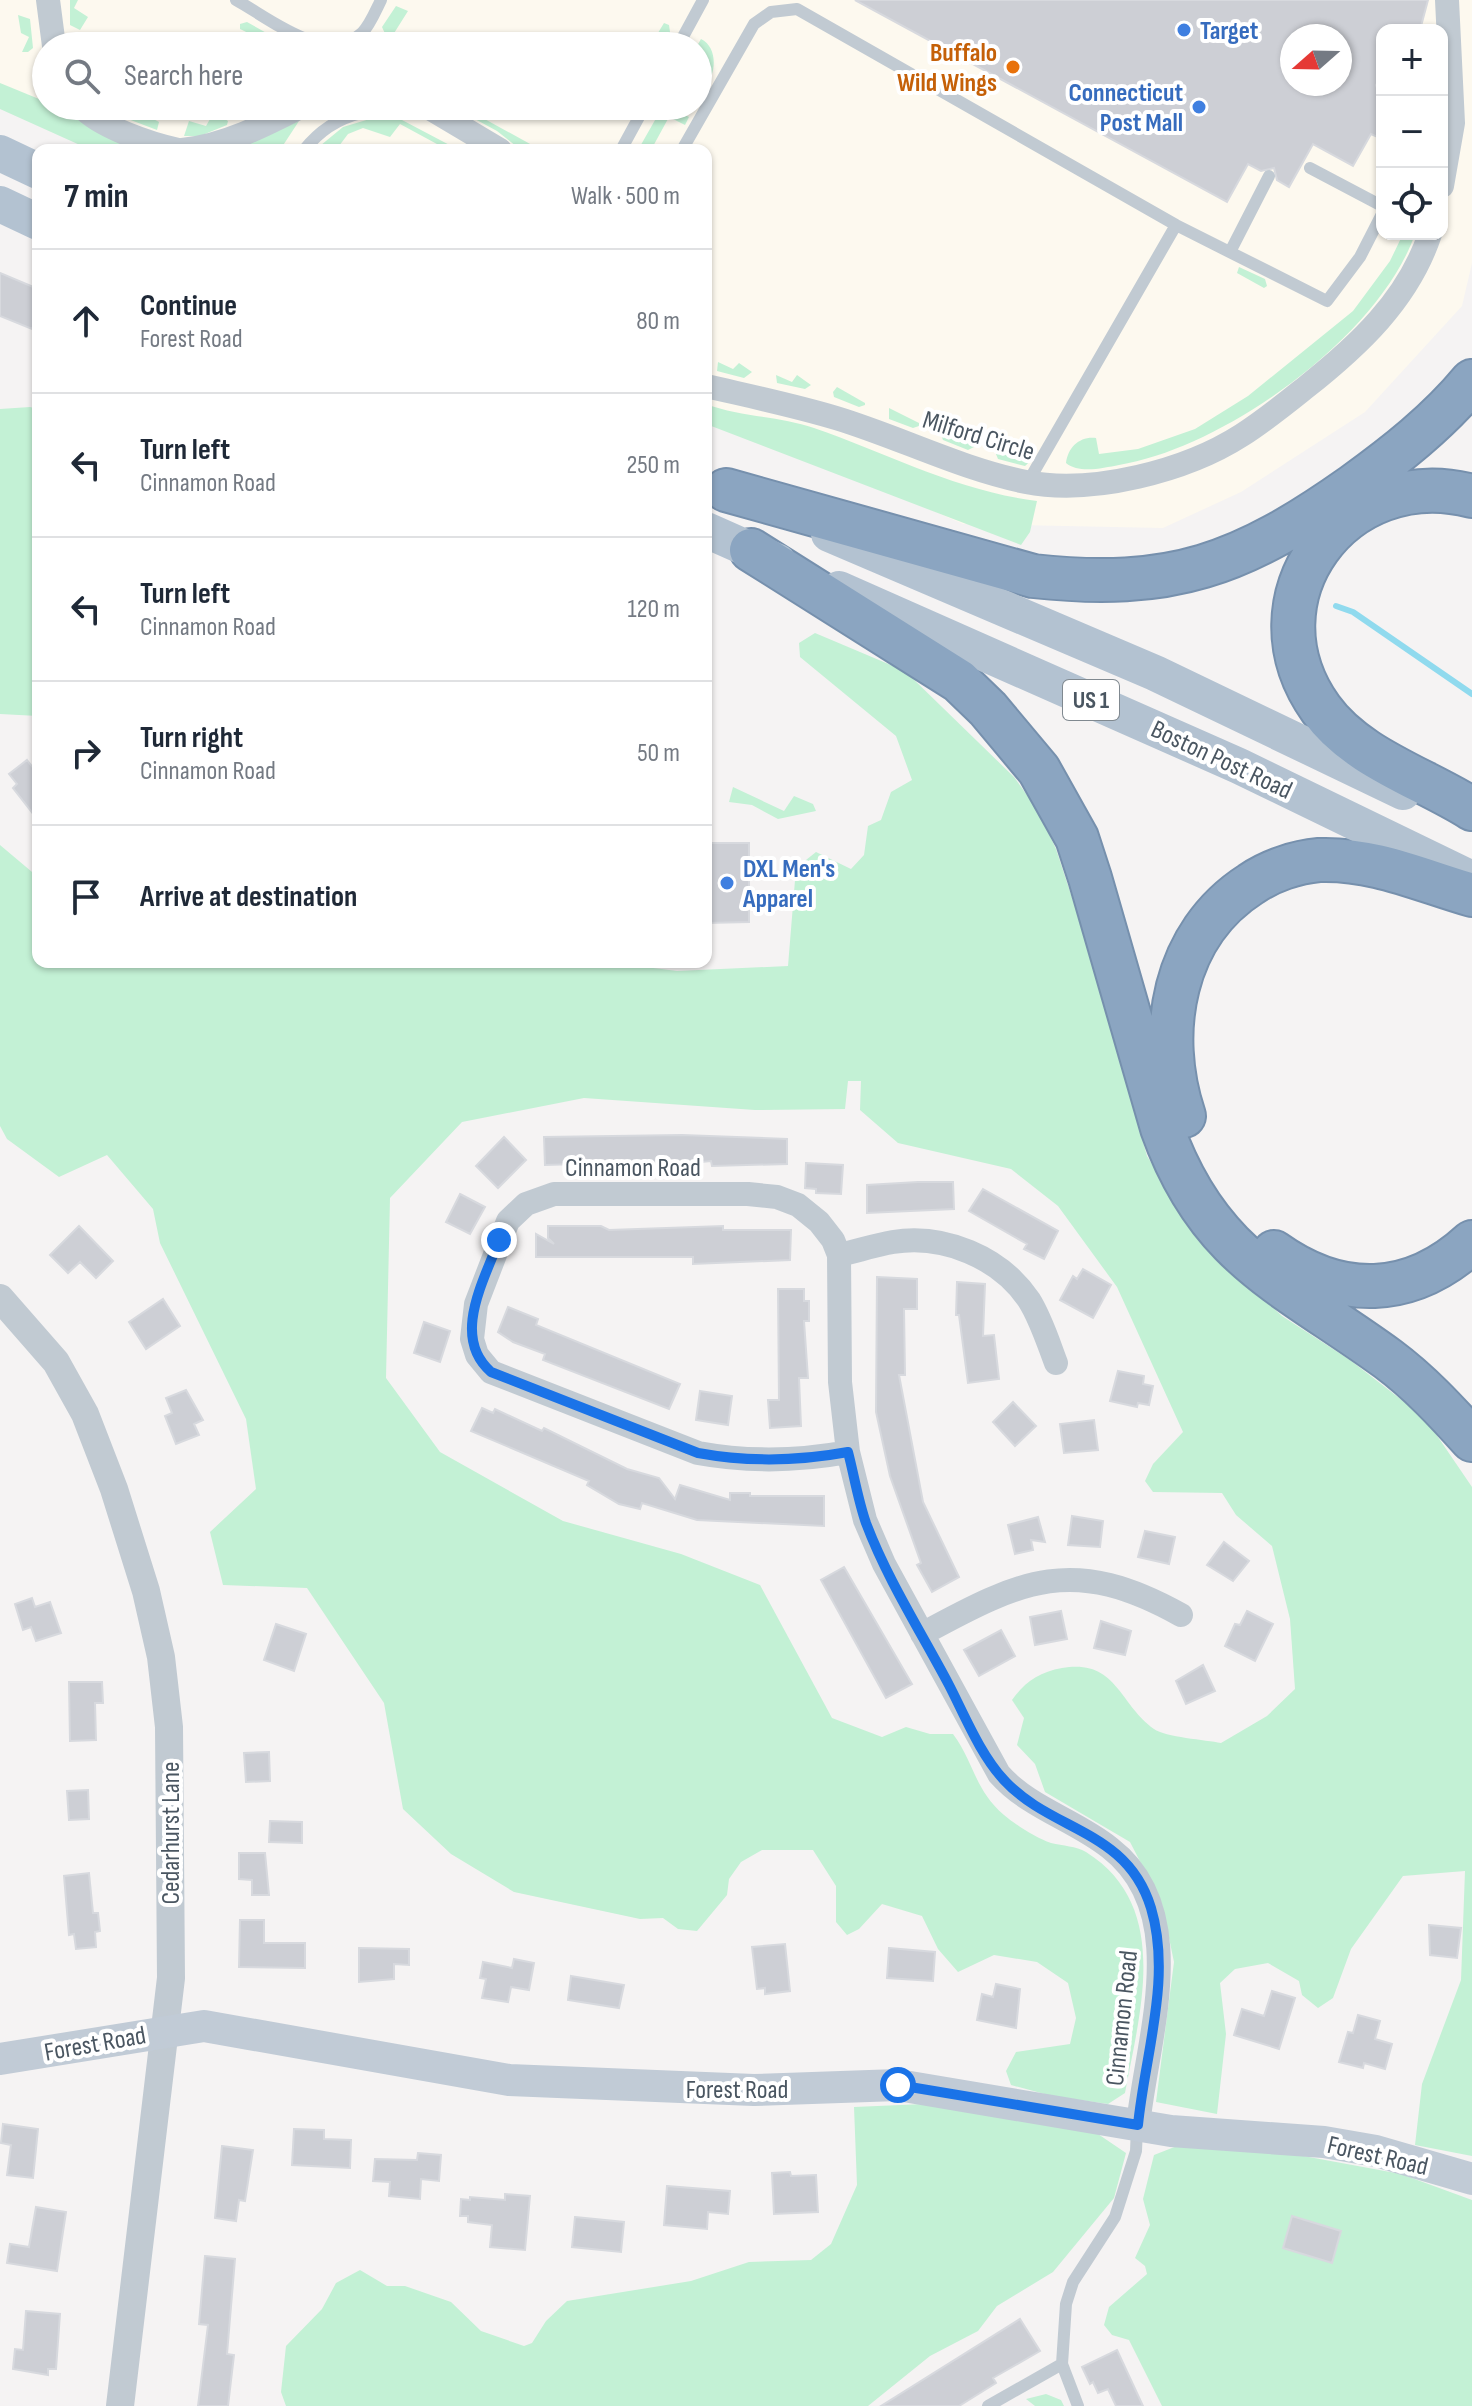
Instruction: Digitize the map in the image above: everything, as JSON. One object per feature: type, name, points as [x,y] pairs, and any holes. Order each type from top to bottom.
[{"type":"highway","points":[[716,485],[1033,576],[1081,582],[1144,580],[1232,559],[1267,543],[1387,462],[1455,402],[1472,381]]},
{"type":"highway","points":[[1472,496],[1430,489],[1402,493],[1361,509],[1346,519],[1319,546],[1307,568],[1299,584],[1293,624],[1297,663],[1304,680],[1333,722],[1355,742],[1472,809]]},
{"type":"highway","points":[[751,550],[959,681],[1016,740],[1039,770],[1077,838],[1162,1128],[1191,1194],[1243,1258],[1389,1360],[1444,1409],[1472,1440]]},
{"type":"highway","points":[[1472,895],[1361,861],[1316,860],[1262,876],[1220,907],[1203,926],[1190,949],[1176,991],[1170,1037],[1177,1097],[1194,1149],[1209,1177],[1225,1204],[1246,1227],[1296,1268],[1350,1287],[1378,1287],[1406,1281],[1437,1267],[1472,1242]]},
{"type":"main road","points":[[0,153],[32,168]]},
{"type":"main road","points":[[0,204],[32,219]]},
{"type":"main road","name":"Boston Post Road","points":[[716,485],[1155,673],[1472,827]]},
{"type":"main road","name":"Boston Post Road","points":[[712,533],[1170,735],[1472,879]]},
{"type":"main road","name":"Forest Road","points":[[0,2059],[204,2026],[509,2080],[754,2090],[898,2085],[1171,2131],[1324,2142],[1376,2151],[1472,2179]]},
{"type":"street","points":[[48,0],[52,32]]},
{"type":"street","points":[[1447,0],[1452,63],[1448,122]]},
{"type":"street","points":[[101,120],[163,144]]},
{"type":"street","points":[[211,144],[275,120]]},
{"type":"street","points":[[450,120],[490,144]]},
{"type":"street","name":"Milford Circle","points":[[712,387],[836,418],[1028,482],[1090,484],[1141,476],[1170,469],[1241,436],[1370,333],[1409,278],[1427,240]]},
{"type":"street","name":"Cinnamon Road","points":[[848,1452],[788,1459],[733,1458],[676,1447],[491,1372],[477,1355],[471,1331],[476,1304],[508,1221],[526,1204],[554,1194],[748,1194],[777,1197],[810,1213],[830,1235],[839,1255],[840,1382],[848,1452],[865,1520],[884,1564],[969,1723],[1005,1781],[1024,1797],[1108,1846],[1124,1860],[1144,1891],[1156,1930],[1160,1969],[1138,2125]]},
{"type":"street","points":[[839,1255],[908,1241],[933,1241],[982,1257],[1013,1281],[1028,1299],[1056,1363]]},
{"type":"street","name":"Cedarhurst Lane","points":[[0,1298],[56,1362],[85,1414],[114,1489],[146,1591],[161,1657],[169,1727],[171,1978],[120,2406]]},
{"type":"street","points":[[922,1634],[1008,1590],[1060,1579],[1088,1579],[1122,1588],[1181,1615]]},
{"type":"lane","points":[[236,0],[294,32]]},
{"type":"lane","points":[[363,32],[381,0]]},
{"type":"lane","points":[[686,32],[703,0]]},
{"type":"lane","points":[[712,98],[754,24],[771,12],[797,9],[1176,225],[1327,301],[1360,257],[1376,226]]},
{"type":"lane","points":[[310,144],[328,125],[339,120]]},
{"type":"lane","points":[[624,144],[637,120]]},
{"type":"lane","points":[[685,144],[699,120]]},
{"type":"lane","points":[[1310,168],[1376,203]]},
{"type":"lane","points":[[1230,252],[1269,176]]},
{"type":"lane","points":[[1028,482],[1176,225]]},
{"type":"lane","points":[[1078,2406],[1062,2364],[1066,2304],[1073,2282],[1115,2217],[1136,2151],[1138,2125]]},
{"type":"lane","points":[[988,2406],[1062,2364]]},
{"type":"shaded area","points":[[0,0],[1472,0],[1472,263],[1462,306],[1365,412],[1241,492],[1163,528],[963,524],[712,414],[712,144],[95,144],[41,120],[712,120],[712,32],[32,32],[32,116],[0,102]]},
{"type":"green space","points":[[70,0],[78,0],[74,8],[88,17],[80,30],[70,25]]},
{"type":"green space","points":[[396,6],[408,11],[395,32],[384,32],[382,27]]},
{"type":"green space","points":[[18,15],[30,19],[32,49],[28,52],[22,52],[29,37],[21,33]]},
{"type":"green space","points":[[247,22],[265,32],[246,32],[240,29],[240,24]]},
{"type":"green space","points":[[664,23],[669,25],[670,32],[659,32]]},
{"type":"green space","points":[[0,83],[32,96],[32,120],[80,120],[126,144],[78,144],[0,109]]},
{"type":"green space","points":[[131,120],[155,120],[159,122],[157,130]]},
{"type":"green space","points":[[209,120],[228,121],[227,125],[200,136],[184,136],[189,121],[206,126]]},
{"type":"green space","points":[[366,120],[402,120],[448,144],[437,144],[400,124],[390,137],[363,128],[348,134],[340,144],[322,144],[343,127]]},
{"type":"green space","points":[[477,120],[486,120],[530,144],[513,144]]},
{"type":"green space","points":[[655,120],[667,120],[654,144],[641,144]]},
{"type":"green space","points":[[299,121],[284,144],[245,144]]},
{"type":"green space","points":[[1400,240],[1412,240],[1396,273],[1368,311],[1333,348],[1293,382],[1249,412],[1204,436],[1160,454],[1091,469],[1066,463],[1072,448],[1085,439],[1096,438],[1099,454],[1138,449],[1195,429],[1248,396],[1353,311],[1390,261]]},
{"type":"green space","points":[[1239,267],[1265,279],[1267,286],[1264,288],[1237,273]]},
{"type":"green space","points":[[718,362],[733,369],[739,363],[752,372],[744,378],[717,371]]},
{"type":"green space","points":[[776,375],[792,382],[797,375],[811,385],[805,389],[777,383]]},
{"type":"green space","points":[[837,387],[865,405],[859,407],[834,397]]},
{"type":"green space","points":[[712,406],[801,424],[951,480],[1037,501],[1030,532],[1021,545],[712,426]]},
{"type":"green space","points":[[32,408],[32,716],[0,714],[0,409]]},
{"type":"green space","points":[[889,408],[919,423],[919,426],[913,428],[889,419]]},
{"type":"green space","points":[[946,428],[973,443],[974,447],[968,450],[943,440],[941,435]]},
{"type":"green space","points":[[1001,448],[1014,456],[1020,449],[1034,458],[1025,466],[998,459],[996,454]]},
{"type":"green space","points":[[815,633],[905,671],[1014,777],[1039,812],[1056,849],[1093,961],[1147,1156],[1203,1244],[1282,1316],[1350,1360],[1425,1418],[1472,1487],[1472,2156],[1415,2145],[1422,2084],[1461,1980],[1465,1871],[1403,1876],[1351,1949],[1333,1998],[1318,2008],[1302,1995],[1299,1981],[1268,1963],[1235,1969],[1220,1983],[1226,2034],[1217,2114],[1156,2102],[1174,1962],[1162,1904],[1130,1842],[1045,1792],[1035,1764],[1017,1745],[1024,1718],[1012,1700],[1027,1683],[1040,1675],[1062,1668],[1095,1670],[1106,1676],[1142,1719],[1159,1732],[1221,1743],[1267,1716],[1295,1689],[1290,1619],[1272,1546],[1236,1515],[1222,1493],[1153,1492],[1145,1481],[1153,1464],[1183,1432],[1117,1287],[1058,1206],[1011,1169],[898,1143],[860,1110],[861,1081],[848,1081],[845,1109],[755,1110],[584,1098],[462,1122],[390,1198],[386,1378],[440,1452],[563,1521],[681,1554],[760,1585],[832,1718],[882,1737],[906,1727],[930,1734],[953,1734],[986,1796],[1004,1815],[1045,1841],[1086,1852],[1113,1874],[1130,1901],[1140,1930],[1143,1962],[1142,1995],[1125,2093],[1108,2104],[1052,2096],[1011,2085],[1006,2071],[1016,2052],[1070,2044],[1076,2018],[1068,1983],[1037,1962],[994,1955],[958,1972],[938,1949],[922,1916],[882,1904],[859,1929],[847,1935],[836,1922],[836,1886],[813,1850],[762,1850],[741,1862],[729,1879],[727,1895],[697,1931],[678,1929],[663,1918],[640,1919],[514,1892],[451,1854],[403,1809],[384,1703],[307,1588],[223,1585],[210,1532],[256,1489],[246,1419],[160,1243],[153,1209],[107,1155],[59,1177],[7,1139],[0,1126],[0,845],[32,872],[32,968],[653,968],[677,971],[788,966],[796,868],[816,852],[851,869],[864,855],[868,826],[881,820],[891,792],[912,780],[896,736],[800,657],[799,643]]},
{"type":"green space","points":[[733,787],[784,811],[794,796],[813,804],[816,811],[778,819],[752,805],[729,802]]},
{"type":"green space","points":[[924,2104],[1095,2132],[1126,2153],[1114,2198],[1053,2272],[997,2306],[978,2331],[930,2356],[868,2406],[286,2406],[281,2392],[286,2346],[322,2309],[336,2283],[360,2270],[387,2286],[405,2286],[451,2302],[481,2331],[524,2346],[532,2343],[546,2321],[567,2301],[691,2281],[749,2262],[811,2260],[831,2244],[857,2185],[854,2107]]},
{"type":"green space","points":[[1177,2146],[1271,2150],[1401,2174],[1472,2200],[1472,2406],[1162,2406],[1129,2340],[1112,2335],[1104,2325],[1109,2307],[1147,2274],[1145,2266],[1135,2258],[1150,2225],[1143,2199],[1154,2155]]},
{"type":"green space","points":[[1046,2394],[1061,2400],[1064,2406],[1035,2406],[1026,2399]]},
{"type":"building","name":"Connecticut Post Mall","points":[[855,0],[1428,0],[1422,24],[1376,24],[1376,136],[1371,134],[1353,166],[1313,144],[1289,187],[1277,180],[1274,168],[1261,171],[1248,164],[1227,202]]},
{"type":"building","points":[[0,273],[32,286],[32,329],[0,316]]},
{"type":"building","points":[[27,760],[32,766],[32,812],[13,788],[17,784],[9,774]]},
{"type":"building","name":"DXL Men's Apparel","points":[[712,843],[749,843],[749,922],[712,923]]},
{"type":"building","points":[[682,1135],[787,1139],[787,1164],[712,1166],[711,1161],[650,1167],[647,1162],[545,1165],[544,1137]]},
{"type":"building","points":[[504,1137],[526,1160],[498,1188],[476,1166]]},
{"type":"building","points":[[806,1163],[843,1165],[841,1194],[816,1193],[816,1189],[805,1188]]},
{"type":"building","points":[[953,1182],[954,1209],[867,1213],[867,1185]]},
{"type":"building","points":[[983,1189],[1058,1231],[1044,1259],[1024,1249],[1027,1244],[969,1211]]},
{"type":"building","points":[[460,1194],[485,1207],[470,1234],[446,1222]]},
{"type":"building","points":[[79,1226],[113,1261],[96,1278],[80,1262],[68,1273],[50,1255]]},
{"type":"building","points":[[548,1226],[601,1226],[609,1230],[723,1226],[723,1230],[791,1230],[790,1260],[693,1264],[693,1257],[536,1257],[536,1234],[554,1244],[548,1238]]},
{"type":"building","points":[[1083,1269],[1111,1285],[1093,1318],[1060,1300],[1073,1276],[1077,1279]]},
{"type":"building","points":[[877,1277],[917,1279],[917,1309],[904,1309],[905,1375],[899,1375],[923,1502],[959,1577],[932,1592],[917,1565],[921,1563],[890,1476],[876,1412]]},
{"type":"building","points":[[957,1282],[985,1284],[983,1336],[994,1335],[999,1379],[968,1383],[959,1315],[956,1315]]},
{"type":"building","points":[[778,1289],[804,1289],[804,1301],[809,1301],[809,1321],[804,1321],[808,1378],[799,1378],[801,1426],[770,1428],[768,1400],[779,1400]]},
{"type":"building","points":[[163,1299],[180,1326],[146,1349],[129,1322]]},
{"type":"building","points":[[508,1307],[538,1319],[536,1325],[680,1384],[669,1409],[543,1360],[545,1354],[513,1342],[498,1332]]},
{"type":"building","points":[[424,1322],[450,1331],[440,1362],[414,1353]]},
{"type":"building","points":[[1118,1371],[1144,1376],[1143,1384],[1153,1386],[1149,1405],[1138,1403],[1137,1407],[1110,1401]]},
{"type":"building","points":[[186,1390],[203,1420],[194,1424],[199,1435],[176,1444],[165,1416],[172,1413],[166,1398]]},
{"type":"building","points":[[700,1391],[732,1396],[728,1425],[696,1420]]},
{"type":"building","points":[[1013,1402],[1036,1426],[1015,1446],[993,1422]]},
{"type":"building","points":[[482,1408],[493,1413],[495,1409],[542,1431],[544,1428],[627,1469],[659,1478],[675,1499],[680,1485],[730,1500],[730,1493],[824,1496],[824,1526],[697,1520],[642,1503],[640,1509],[619,1504],[587,1485],[589,1481],[471,1431]]},
{"type":"building","points":[[1094,1420],[1098,1450],[1064,1453],[1060,1424]]},
{"type":"building","points":[[1072,1516],[1103,1521],[1100,1547],[1068,1545]]},
{"type":"building","points":[[1038,1517],[1045,1542],[1031,1540],[1033,1550],[1015,1554],[1008,1525]]},
{"type":"building","points":[[1145,1531],[1175,1537],[1169,1564],[1138,1557]]},
{"type":"building","points":[[1224,1542],[1249,1561],[1233,1581],[1207,1565]]},
{"type":"building","points":[[844,1567],[912,1684],[886,1698],[821,1580]]},
{"type":"building","points":[[32,1598],[35,1607],[50,1602],[61,1633],[36,1641],[31,1627],[23,1630],[15,1604]]},
{"type":"building","points":[[1061,1611],[1067,1639],[1035,1645],[1030,1617]]},
{"type":"building","points":[[1247,1611],[1273,1624],[1255,1661],[1225,1646],[1235,1624],[1240,1625]]},
{"type":"building","points":[[1101,1621],[1131,1631],[1125,1655],[1094,1648]]},
{"type":"building","points":[[276,1624],[306,1634],[294,1671],[264,1660]]},
{"type":"building","points":[[1001,1630],[1015,1656],[979,1676],[964,1650]]},
{"type":"building","points":[[1203,1665],[1215,1691],[1186,1704],[1176,1681]]},
{"type":"building","points":[[69,1682],[102,1682],[103,1703],[95,1703],[96,1740],[70,1741]]},
{"type":"building","points":[[269,1752],[270,1781],[246,1782],[244,1753]]},
{"type":"building","points":[[88,1790],[89,1819],[69,1820],[67,1791]]},
{"type":"building","points":[[270,1821],[302,1822],[302,1843],[269,1842]]},
{"type":"building","points":[[239,1853],[265,1853],[269,1895],[252,1895],[252,1880],[239,1879]]},
{"type":"building","points":[[89,1873],[93,1913],[98,1913],[100,1931],[95,1932],[96,1947],[76,1949],[74,1934],[69,1935],[64,1876]]},
{"type":"building","points":[[240,1920],[264,1920],[264,1943],[305,1943],[305,1968],[239,1967]]},
{"type":"building","points":[[1429,1925],[1461,1928],[1457,1958],[1430,1955]]},
{"type":"building","points":[[785,1944],[790,1991],[765,1994],[765,1988],[757,1989],[752,1947]]},
{"type":"building","points":[[359,1948],[409,1949],[409,1965],[394,1964],[394,1979],[359,1982]]},
{"type":"building","points":[[889,1948],[935,1952],[933,1981],[887,1978]]},
{"type":"building","points":[[514,1959],[534,1963],[529,1990],[511,1987],[508,2002],[482,1998],[486,1979],[480,1978],[483,1962],[512,1968]]},
{"type":"building","points":[[571,1976],[624,1985],[619,2008],[568,2000]]},
{"type":"building","points":[[996,1984],[1020,1989],[1016,2028],[977,2020],[982,1994],[993,1997]]},
{"type":"building","points":[[1272,1991],[1295,1998],[1279,2049],[1234,2035],[1242,2009],[1264,2016]]},
{"type":"building","points":[[1358,2015],[1380,2021],[1375,2039],[1392,2044],[1385,2069],[1364,2063],[1363,2068],[1339,2062],[1348,2032],[1353,2033]]},
{"type":"building","points":[[3,2124],[38,2129],[33,2178],[7,2175],[11,2145],[1,2143]]},
{"type":"building","points":[[294,2129],[324,2130],[324,2139],[351,2140],[350,2168],[292,2165]]},
{"type":"building","points":[[222,2146],[253,2150],[245,2201],[239,2200],[236,2221],[215,2218]]},
{"type":"building","points":[[418,2153],[441,2155],[439,2181],[421,2179],[420,2199],[389,2196],[390,2182],[373,2181],[375,2159],[417,2160]]},
{"type":"building","points":[[790,2172],[791,2176],[816,2175],[818,2212],[774,2214],[772,2173]]},
{"type":"building","points":[[667,2186],[730,2191],[728,2214],[708,2212],[707,2229],[664,2225]]},
{"type":"building","points":[[505,2194],[530,2196],[525,2250],[490,2247],[492,2225],[468,2222],[468,2216],[460,2216],[461,2199],[505,2200]]},
{"type":"building","points":[[36,2207],[66,2212],[57,2271],[7,2263],[10,2244],[29,2247]]},
{"type":"building","points":[[1292,2216],[1341,2231],[1332,2263],[1283,2248]]},
{"type":"building","points":[[575,2217],[624,2222],[621,2252],[572,2247]]},
{"type":"building","points":[[205,2256],[235,2259],[227,2354],[234,2355],[228,2406],[198,2406],[208,2325],[199,2324]]},
{"type":"building","points":[[26,2311],[60,2314],[56,2369],[48,2369],[48,2375],[13,2369],[15,2349],[23,2350]]},
{"type":"building","points":[[1020,2319],[1040,2351],[993,2378],[996,2383],[959,2406],[881,2406]]},
{"type":"building","points":[[1117,2350],[1143,2406],[1116,2406],[1108,2389],[1098,2393],[1093,2382],[1090,2384],[1082,2367]]},
{"type":"waterway","points":[[1336,606],[1353,612],[1472,694]]},
{"type":"place","name":"Target","points":[[1184,30]]},
{"type":"place","name":"Buffalo Wild Wings","points":[[1013,67]]},
{"type":"place","name":"Connecticut Post Mall","points":[[1199,107]]},
{"type":"place","name":"DXL Men's Apparel","points":[[727,883]]},
{"type":"route","points":[[499,1240],[476,1304],[471,1331],[477,1355],[491,1372],[631,1430],[698,1453],[733,1458],[788,1459],[848,1452],[865,1520],[884,1564],[999,1774],[1024,1797],[1108,1846],[1136,1875],[1144,1891],[1156,1930],[1160,1969],[1138,2125],[898,2085]]}]
